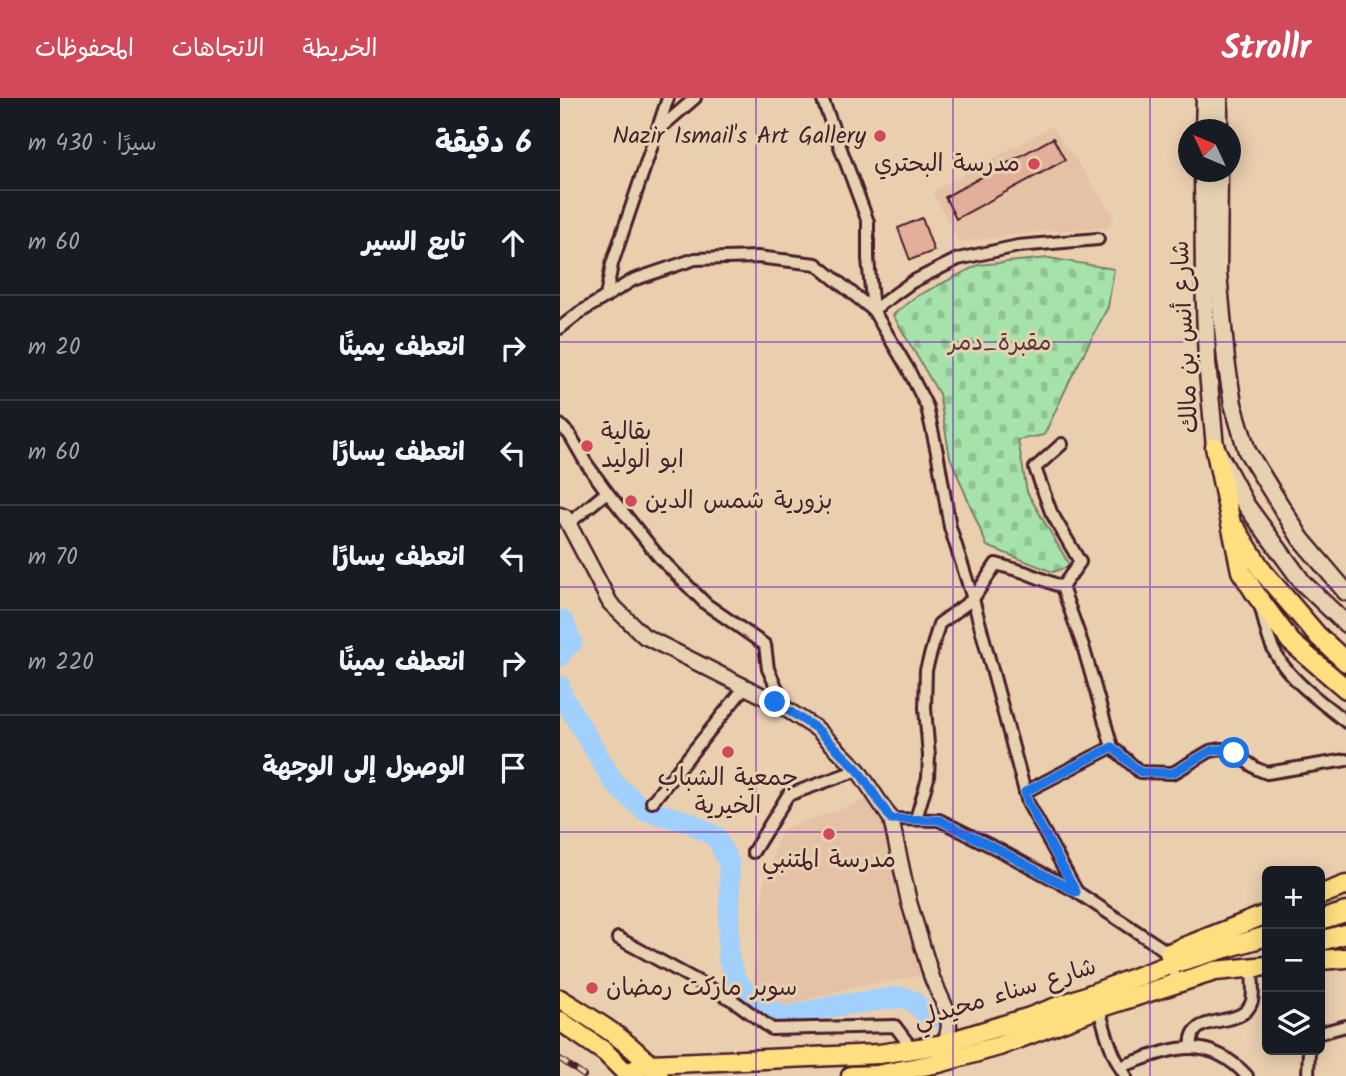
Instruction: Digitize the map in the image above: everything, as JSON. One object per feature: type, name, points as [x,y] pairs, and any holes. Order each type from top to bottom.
[{"type":"main road","points":[[1204,119],[1205,98]]},
{"type":"main road","points":[[1219,98],[1219,119]]},
{"type":"main road","name":"شارع أنس بن مالك","points":[[1203,182],[1203,278],[1215,447],[1246,505],[1303,583],[1346,624]]},
{"type":"main road","name":"شارع أنس بن مالك","points":[[1219,182],[1218,273],[1226,360],[1233,404],[1247,451],[1301,539],[1346,592]]},
{"type":"main road","points":[[1207,362],[1226,360]]},
{"type":"main road","points":[[1215,447],[1241,570],[1291,642],[1346,689]]},
{"type":"main road","points":[[1229,517],[1263,572],[1317,635],[1346,662]]},
{"type":"main road","points":[[1325,893],[1346,885]]},
{"type":"main road","points":[[1325,918],[1346,912]]},
{"type":"main road","points":[[1170,958],[1262,916]]},
{"type":"main road","points":[[1325,940],[1346,934]]},
{"type":"main road","name":"شارع سناء محيدلي","points":[[627,1075],[655,1070],[912,1050],[938,1061],[1030,1017],[1170,958],[1262,937]]},
{"type":"main road","points":[[851,1076],[877,1075],[999,1046],[1099,1008],[1262,957]]},
{"type":"main road","points":[[1325,960],[1346,958]]},
{"type":"main road","points":[[1215,971],[1259,966]]},
{"type":"main road","points":[[560,999],[617,1036],[655,1070]]},
{"type":"main road","points":[[560,1021],[605,1052],[627,1075]]},
{"type":"street","points":[[606,297],[612,264],[668,98]]},
{"type":"street","points":[[658,130],[695,98]]},
{"type":"street","points":[[822,98],[868,222],[873,310]]},
{"type":"street","points":[[873,310],[912,282],[958,259],[1018,246],[1098,239]]},
{"type":"street","points":[[560,328],[633,279],[695,259],[757,257],[816,264],[873,310],[927,407],[950,527],[973,599],[1028,803],[1076,892]]},
{"type":"street","points":[[560,425],[570,435],[607,492],[659,557],[706,604],[765,645],[768,669],[786,709]]},
{"type":"street","points":[[560,444],[570,435]]},
{"type":"street","points":[[1062,443],[1035,468],[1051,512],[1080,562],[1062,587]]},
{"type":"street","points":[[607,492],[564,519],[610,603],[644,636],[786,709],[817,729],[858,770],[891,819],[909,902],[932,978],[947,1011],[947,1038],[938,1061]]},
{"type":"street","points":[[916,819],[928,778],[926,670],[939,624],[973,599],[996,564],[1062,587],[1083,646],[1112,747],[1140,772],[1173,773],[1210,751],[1222,749],[1234,753],[1256,769],[1267,773],[1346,760]]},
{"type":"street","points":[[1257,596],[1277,657],[1298,682],[1346,722]]},
{"type":"street","points":[[652,802],[745,687]]},
{"type":"street","points":[[1025,792],[1112,747]]},
{"type":"street","points":[[753,852],[788,796],[858,770]]},
{"type":"street","points":[[891,819],[939,820],[1076,892],[1170,958],[1177,983]]},
{"type":"street","points":[[618,938],[734,1001],[772,1030],[895,1026],[912,1050]]},
{"type":"street","points":[[1192,1047],[1193,1032],[1200,1026],[1236,1017],[1249,1007],[1259,966]]},
{"type":"street","points":[[1099,1008],[1104,1030],[1123,1072],[1168,1052],[1192,1047],[1221,1055],[1247,1076]]},
{"type":"street","points":[[1325,1032],[1346,1026]]},
{"type":"street","points":[[1308,1076],[1309,1055]]},
{"type":"shaded area","points":[[1052,126],[1114,215],[1108,228],[1047,231],[959,242],[932,192]]},
{"type":"shaded area","points":[[880,795],[921,976],[856,986],[786,1006],[754,987],[764,882],[782,829]]},
{"type":"green space","name":"مقبرة_دمر","points":[[1049,258],[1114,269],[1108,307],[1044,435],[1018,440],[1027,492],[1070,566],[1053,572],[987,546],[950,457],[939,394],[893,315],[915,297],[978,265]]},
{"type":"building","points":[[1053,138],[1065,160],[956,219],[945,197]]},
{"type":"building","points":[[922,218],[934,251],[910,260],[898,228]]},
{"type":"waterway","points":[[560,620],[572,642],[560,656]]},
{"type":"waterway","points":[[560,686],[562,695],[615,784],[644,810],[689,822],[716,837],[729,863],[728,957],[736,980],[755,1003],[784,1017],[835,1006],[901,997],[911,1000],[933,1019]]},
{"type":"railway","points":[[560,1059],[584,1076]]},
{"type":"place","name":"Nazir Ismail's Art Gallery","points":[[880,136]]},
{"type":"place","name":"مدرسة البحتري","points":[[1034,164]]},
{"type":"place","name":"بقالية ابو الوليد","points":[[587,446]]},
{"type":"place","name":"بزورية شمس الدين","points":[[631,501]]},
{"type":"place","name":"جمعية الشباب الخيرية","points":[[728,752]]},
{"type":"place","name":"مدرسة المتنبي","points":[[829,834]]},
{"type":"place","name":"سوبر ماركت رمضان","points":[[592,988]]},
{"type":"route","points":[[775,702],[817,729],[858,770],[891,819],[939,820],[1076,892],[1028,803],[1025,792],[1112,747],[1140,772],[1173,773],[1210,751],[1222,749],[1234,753]]}]
